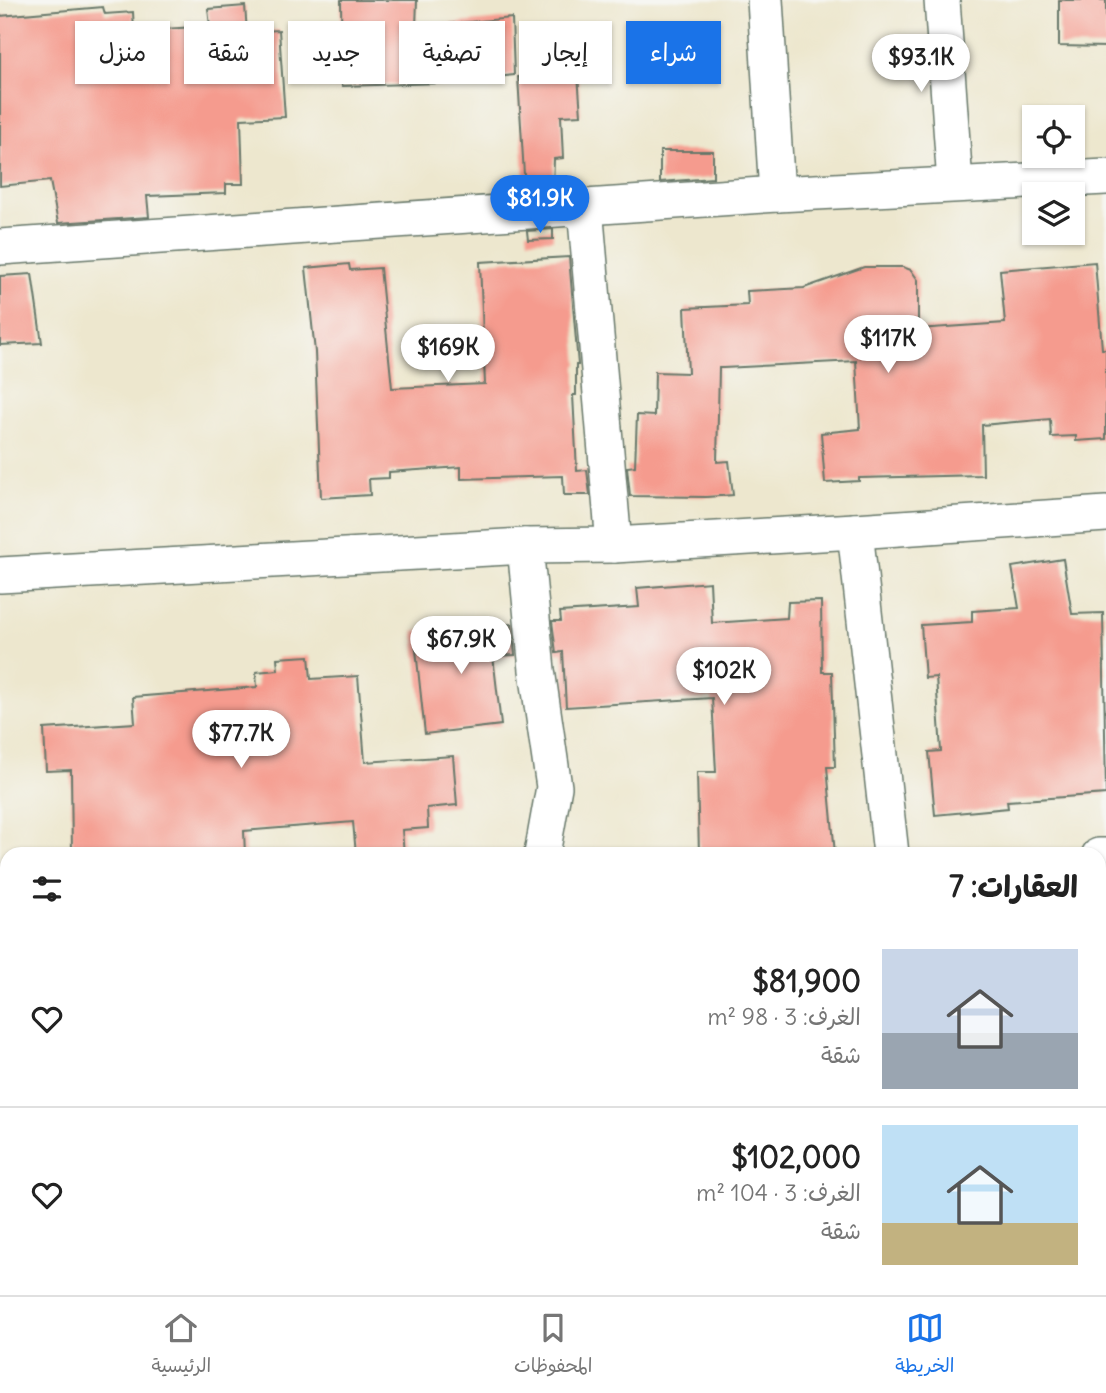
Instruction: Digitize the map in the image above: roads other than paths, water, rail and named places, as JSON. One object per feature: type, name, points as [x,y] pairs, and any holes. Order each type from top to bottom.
[{"type":"street","points":[[765,0],[777,194]]},
{"type":"street","points":[[942,0],[955,184]]},
{"type":"street","points":[[0,247],[585,206],[1106,177]]},
{"type":"street","points":[[585,206],[614,545]]},
{"type":"street","points":[[0,575],[525,546],[614,545],[1106,514]]},
{"type":"street","points":[[855,531],[890,847]]},
{"type":"street","points":[[525,546],[537,670],[554,787],[543,847]]}]
